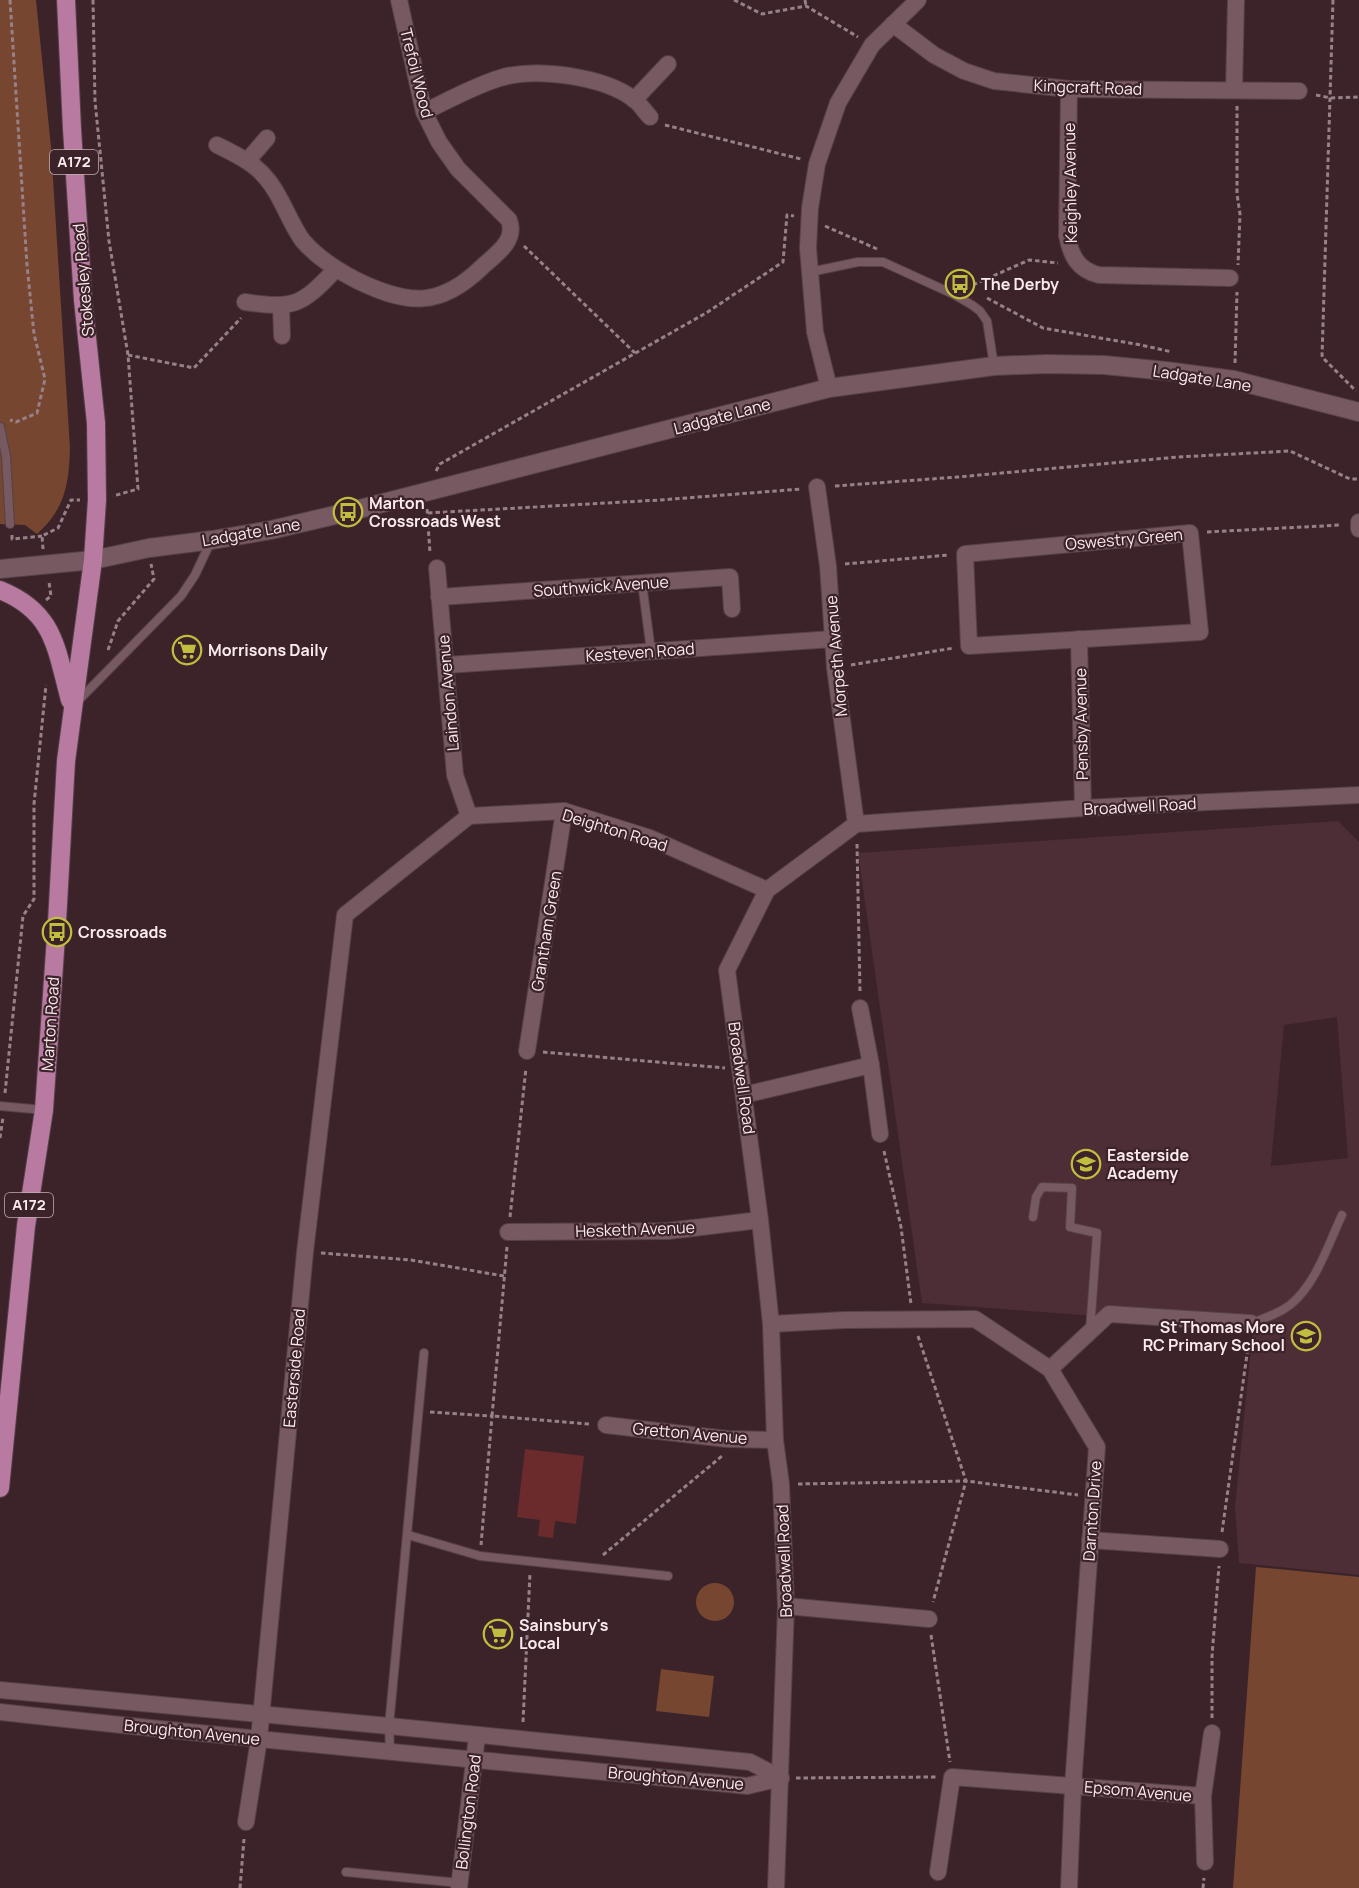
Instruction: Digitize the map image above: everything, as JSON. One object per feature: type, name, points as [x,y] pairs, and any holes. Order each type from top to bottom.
[{"type":"main road","name":"Stokesley Road","points":[[66,0],[83,300],[96,423],[97,500],[93,560]]},
{"type":"main road","name":"Ladgate Lane","points":[[0,569],[93,560],[149,548],[271,530],[830,388],[994,366],[1104,365],[1234,380],[1359,412]]},
{"type":"main road","name":"Marton Road","points":[[0,1488],[26,1226],[44,1110],[66,760],[93,560]]},
{"type":"main road","name":"A172","points":[[0,590],[15,596],[35,611],[50,631],[72,707]]},
{"type":"street","name":"Trefoil Wood","points":[[399,0],[424,112],[439,142],[458,169],[509,220],[512,228],[511,234]]},
{"type":"street","points":[[830,388],[815,332],[808,248],[809,219],[817,164],[838,103],[872,45],[918,0]]},
{"type":"street","points":[[1236,0],[1236,90]]},
{"type":"street","name":"Kingcraft Road","points":[[893,24],[934,55],[964,71],[994,81],[1069,88],[1299,91]]},
{"type":"street","points":[[634,100],[668,64]]},
{"type":"street","points":[[424,112],[478,86],[502,77],[530,72],[582,78],[608,86],[634,100],[650,117]]},
{"type":"street","name":"Keighley Avenue","points":[[1069,88],[1067,236],[1071,252],[1078,265],[1087,272],[1099,275],[1233,278]]},
{"type":"street","points":[[248,160],[267,138]]},
{"type":"street","points":[[217,145],[248,160],[271,184],[304,242],[335,270],[392,295],[411,300],[434,297],[455,288],[477,272],[504,246],[511,234]]},
{"type":"street","points":[[245,302],[281,306],[303,300],[335,270]]},
{"type":"street","points":[[281,306],[282,336]]},
{"type":"street","name":"Morpeth Avenue","points":[[817,488],[828,566],[835,668],[856,824]]},
{"type":"street","points":[[1359,523],[1359,529]]},
{"type":"street","name":"Oswestry Green","points":[[965,554],[1190,533],[1200,632],[969,646]]},
{"type":"street","points":[[965,554],[969,646]]},
{"type":"street","name":"Laindon Avenue","points":[[437,568],[455,775],[468,816]]},
{"type":"street","name":"Southwick Avenue","points":[[439,597],[730,577],[732,609]]},
{"type":"street","name":"Kesteven Road","points":[[447,665],[834,639]]},
{"type":"street","name":"Pensby Avenue","points":[[1080,639],[1083,808]]},
{"type":"street","name":"Broadwell Road","points":[[776,1888],[786,1606],[781,1484],[775,1440],[771,1324],[760,1220],[727,970],[767,890],[856,824],[1083,808],[1359,795]]},
{"type":"street","name":"Deighton Road","points":[[468,816],[564,811],[650,838],[767,890]]},
{"type":"street","name":"Grantham Green","points":[[527,1051],[564,811]]},
{"type":"street","name":"Easterside Road","points":[[246,1822],[259,1739],[304,1252],[345,915],[468,816]]},
{"type":"street","points":[[860,1008],[871,1065],[880,1134]]},
{"type":"street","points":[[744,1095],[871,1065]]},
{"type":"street","name":"Hesketh Avenue","points":[[508,1232],[668,1231],[760,1220]]},
{"type":"street","points":[[1050,1369],[1109,1314],[1251,1323]]},
{"type":"street","name":"Darnton Drive","points":[[771,1324],[845,1320],[975,1319],[1050,1369],[1097,1447],[1073,1786],[1069,1888]]},
{"type":"street","name":"Gretton Avenue","points":[[606,1425],[727,1439],[775,1440]]},
{"type":"street","points":[[1090,1540],[1220,1549]]},
{"type":"street","points":[[786,1606],[929,1619]]},
{"type":"street","name":"Broughton Avenue","points":[[0,1690],[750,1762],[781,1778]]},
{"type":"street","name":"Broughton Avenue","points":[[0,1712],[390,1750],[474,1761],[519,1763],[747,1786],[781,1778]]},
{"type":"street","points":[[1205,1862],[1203,1796],[1212,1733]]},
{"type":"street","name":"Bollington Road","points":[[459,1886],[477,1736]]},
{"type":"street","points":[[938,1872],[952,1777]]},
{"type":"street","name":"Epsom Avenue","points":[[952,1777],[1203,1796]]},
{"type":"lane","points":[[810,272],[858,262],[883,262],[953,294],[981,311],[987,321],[994,366]]},
{"type":"lane","points":[[0,427],[6,456],[10,524]]},
{"type":"lane","points":[[72,707],[181,596],[195,575],[212,540]]},
{"type":"lane","points":[[642,583],[651,651]]},
{"type":"lane","points":[[2,1107],[44,1110]]},
{"type":"lane","points":[[1033,1217],[1036,1197],[1042,1186],[1072,1188],[1070,1227],[1097,1233],[1090,1331]]},
{"type":"lane","points":[[1251,1323],[1272,1316],[1300,1295],[1314,1274],[1342,1215]]},
{"type":"lane","points":[[390,1750],[389,1726],[424,1353]]},
{"type":"lane","points":[[408,1535],[480,1556],[668,1576]]},
{"type":"lane","points":[[346,1872],[459,1886]]},
{"type":"path","points":[[8,418],[16,422],[37,413],[45,379],[34,334],[27,265],[10,0]]},
{"type":"path","points":[[93,0],[95,101],[109,241],[128,355],[138,489]]},
{"type":"path","points":[[734,0],[762,14],[806,6],[872,45]]},
{"type":"path","points":[[805,0],[806,6]]},
{"type":"path","points":[[1333,0],[1322,357],[1359,395]]},
{"type":"path","points":[[1234,380],[1233,278],[1240,214],[1237,194],[1236,90]]},
{"type":"path","points":[[1299,91],[1331,98],[1359,97]]},
{"type":"path","points":[[650,117],[654,122],[817,164]]},
{"type":"path","points":[[437,568],[430,565],[427,492],[440,464],[706,313],[783,262],[786,215],[809,219],[883,251]]},
{"type":"path","points":[[511,234],[635,353]]},
{"type":"path","points":[[953,294],[1029,260],[1078,265]]},
{"type":"path","points":[[957,283],[977,293]]},
{"type":"path","points":[[986,298],[1044,328],[1182,355]]},
{"type":"path","points":[[128,355],[194,368],[245,313],[245,302]]},
{"type":"path","points":[[427,513],[660,500],[1178,457],[1290,451],[1350,479],[1359,479]]},
{"type":"path","points":[[1190,533],[1359,523]]},
{"type":"path","points":[[10,524],[12,539],[42,537]]},
{"type":"path","points":[[108,651],[118,621],[154,579],[149,548]]},
{"type":"path","points":[[828,566],[965,554]]},
{"type":"path","points":[[835,668],[969,646]]},
{"type":"path","points":[[856,824],[860,1008]]},
{"type":"path","points":[[0,1138],[22,916],[34,899],[35,871]]},
{"type":"path","points":[[480,1556],[508,1232],[527,1051],[740,1070]]},
{"type":"path","points":[[781,1778],[952,1777],[929,1619],[966,1481],[913,1320],[901,1227],[880,1134]]},
{"type":"path","points":[[304,1252],[411,1260],[504,1276]]},
{"type":"path","points":[[1212,1733],[1212,1656],[1220,1549],[1251,1323]]},
{"type":"path","points":[[419,1411],[606,1425]]},
{"type":"path","points":[[587,1568],[722,1457],[727,1439]]},
{"type":"path","points":[[781,1484],[966,1481],[1093,1497]]},
{"type":"path","points":[[522,1740],[530,1562]]},
{"type":"path","points":[[240,1888],[246,1822]]},
{"type":"shaded area","points":[[0,0],[36,0],[51,147],[70,448],[64,495],[54,515],[37,534],[25,525],[0,524]]},
{"type":"shaded area","name":"Easterside Academy","points":[[1338,821],[1359,842],[1359,1575],[1239,1563],[1235,1507],[1253,1328],[922,1303],[858,853]],"holes":[[[1337,1017],[1348,1158],[1271,1166],[1270,1174],[1284,1025]]]},
{"type":"shaded area","points":[[1256,1567],[1359,1577],[1359,1888],[1233,1888]]},
{"type":"shaded area","points":[[715,1583],[728,1589],[734,1602],[728,1615],[715,1621],[702,1615],[696,1602],[702,1589]]},
{"type":"shaded area","points":[[661,1669],[714,1676],[709,1717],[656,1711]]},
{"type":"building","points":[[525,1449],[584,1456],[576,1524],[555,1521],[553,1538],[538,1536],[540,1520],[517,1517]]},
{"type":"place","name":"The Derby","points":[[960,284]]},
{"type":"place","name":"Marton Crossroads West","points":[[348,512]]},
{"type":"place","name":"Morrisons Daily","points":[[187,650]]},
{"type":"place","name":"Crossroads","points":[[57,932]]},
{"type":"place","name":"Easterside Academy","points":[[1086,1164]]},
{"type":"place","name":"St Thomas More RC Primary School","points":[[1306,1336]]},
{"type":"place","name":"Sainsbury's Local","points":[[498,1634]]}]
